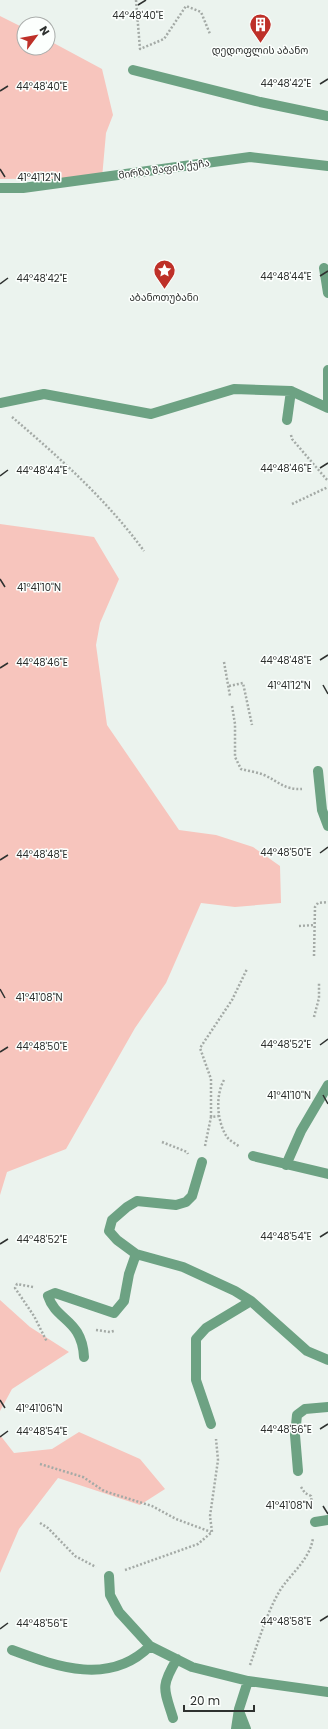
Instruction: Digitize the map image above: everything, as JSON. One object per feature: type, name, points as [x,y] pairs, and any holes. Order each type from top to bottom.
[{"type":"street","points":[[133,70],[260,102],[328,116]]},
{"type":"street","name":"მირზა შაფის ქუჩა","points":[[0,188],[22,188],[250,157],[328,166]]},
{"type":"street","points":[[324,268],[328,293]]},
{"type":"street","points":[[0,403],[44,394],[151,414],[234,389],[291,391],[328,408],[328,370]]},
{"type":"street","points":[[287,420],[291,391]]},
{"type":"street","points":[[318,771],[322,810],[328,826]]},
{"type":"street","points":[[286,1165],[301,1131],[328,1085]]},
{"type":"street","points":[[253,1156],[328,1174]]},
{"type":"street","points":[[202,1162],[192,1196],[186,1202],[176,1205],[137,1201],[127,1207],[112,1220],[109,1231],[117,1240],[136,1254],[183,1267],[208,1278],[251,1301],[307,1351],[328,1360]]},
{"type":"street","points":[[84,1357],[84,1344],[74,1326],[50,1302],[48,1296],[55,1293],[114,1313],[124,1300],[128,1274],[136,1254]]},
{"type":"street","points":[[211,1424],[196,1380],[196,1339],[206,1328],[251,1301]]},
{"type":"street","points":[[298,1471],[295,1435],[297,1415],[305,1409],[328,1407]]},
{"type":"street","points":[[315,1522],[328,1520]]},
{"type":"street","points":[[109,1576],[110,1595],[119,1612],[150,1646],[192,1667],[248,1681],[328,1692]]},
{"type":"street","points":[[12,1650],[54,1666],[76,1670],[104,1669],[129,1661],[140,1656],[150,1646]]},
{"type":"street","points":[[173,1718],[164,1687],[166,1677],[177,1659]]},
{"type":"street","points":[[236,1729],[239,1709],[248,1681]]},
{"type":"street","points":[[239,1709],[246,1729]]},
{"type":"path","points":[[136,0],[140,49],[164,39],[186,6],[201,12],[210,34]]},
{"type":"path","points":[[6,417],[12,417],[62,460],[123,522],[144,551]]},
{"type":"path","points":[[287,420],[292,439],[328,481]]},
{"type":"path","points":[[292,504],[328,487]]},
{"type":"path","points":[[224,662],[230,696]]},
{"type":"path","points":[[229,686],[243,683],[252,725]]},
{"type":"path","points":[[232,706],[235,724],[235,757],[241,769],[264,775],[276,783],[293,790],[319,789]]},
{"type":"path","points":[[314,956],[315,907],[318,903],[328,902]]},
{"type":"path","points":[[299,926],[315,925]]},
{"type":"path","points":[[162,1142],[187,1152],[190,1158],[202,1162],[211,1117],[211,1079],[200,1048],[232,1000],[247,969]]},
{"type":"path","points":[[314,1017],[319,998],[319,982]]},
{"type":"path","points":[[224,1080],[218,1089],[219,1116],[228,1138]]},
{"type":"path","points":[[211,1117],[219,1116]]},
{"type":"path","points":[[211,1424],[216,1436],[218,1460],[210,1516],[212,1532]]},
{"type":"path","points":[[40,1464],[83,1477],[104,1491],[152,1506],[176,1519],[212,1532]]},
{"type":"path","points":[[248,1681],[250,1665],[268,1615],[280,1591],[298,1569],[313,1542],[315,1522],[311,1496],[305,1493],[301,1488],[298,1471]]},
{"type":"path","points":[[40,1523],[57,1536],[74,1556],[103,1570],[109,1576],[198,1544],[212,1532]]},
{"type":"shaded area","points":[[0,16],[16,24],[16,56],[56,56],[56,44],[102,69],[113,115],[106,133],[102,178],[0,179]]},
{"type":"shaded area","points":[[0,524],[94,537],[119,579],[100,623],[96,645],[107,725],[179,830],[216,835],[253,847],[280,866],[281,903],[235,907],[201,903],[166,983],[135,1028],[66,1149],[7,1172],[0,1195]]},
{"type":"shaded area","points":[[0,1300],[30,1327],[69,1352],[12,1389],[0,1411]]},
{"type":"shaded area","points":[[79,1432],[140,1459],[165,1489],[140,1505],[58,1478],[19,1529],[0,1573],[0,1435],[14,1453],[52,1449]]},
{"type":"place","name":"დედოფლის აბანო","points":[[260,44]]},
{"type":"place","name":"აბანოთუბანი","points":[[164,290]]}]
